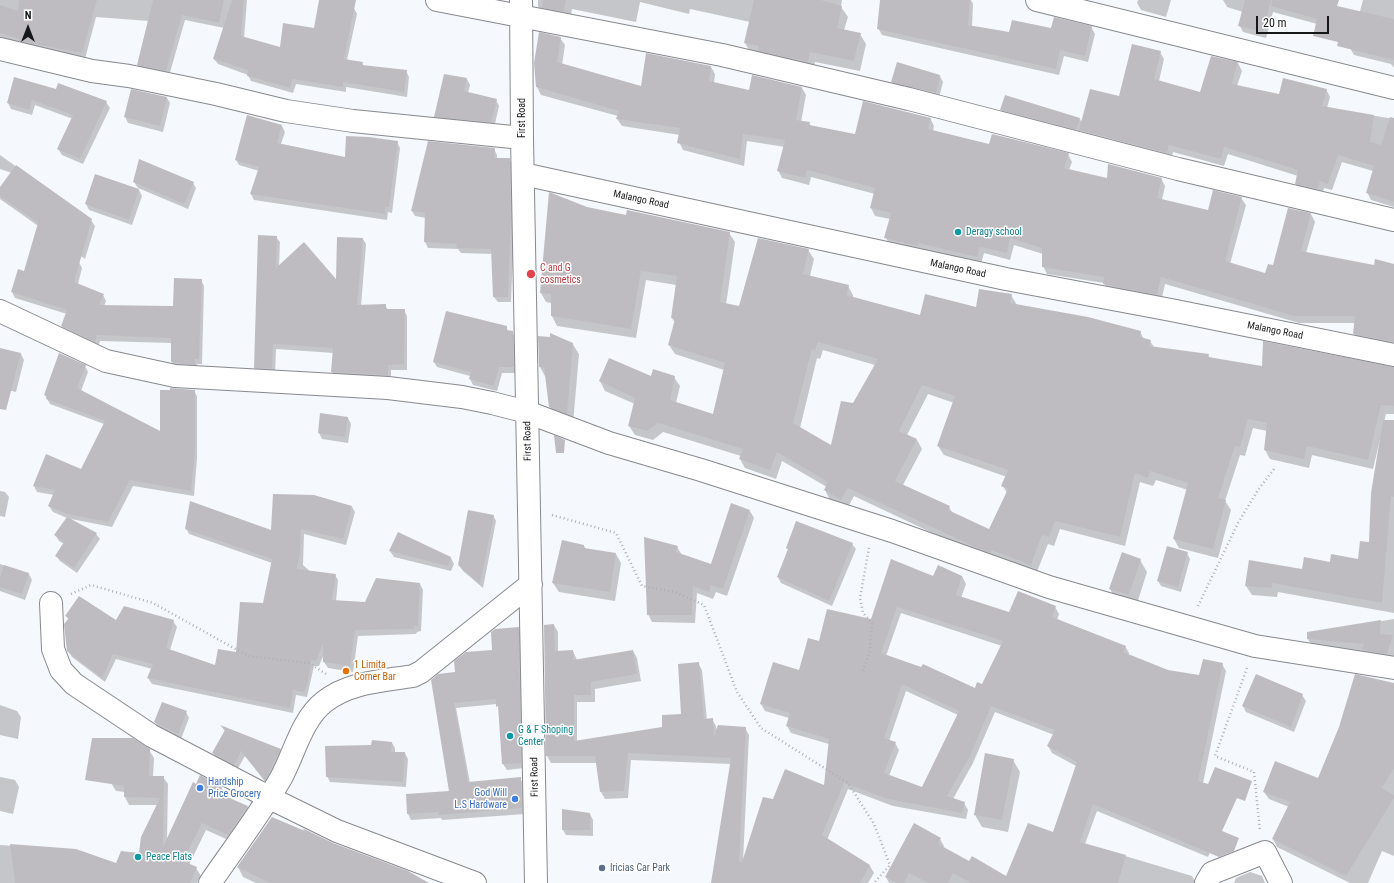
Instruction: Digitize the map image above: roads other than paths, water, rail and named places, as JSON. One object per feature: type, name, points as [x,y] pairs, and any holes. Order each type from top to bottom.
[{"type":"street","points":[[437,0],[521,8],[909,99],[1178,168],[1394,220]]},
{"type":"street","points":[[1037,0],[1394,88]]},
{"type":"street","name":"First Road","points":[[521,8],[522,138],[536,883]]},
{"type":"street","points":[[0,49],[92,71],[129,76],[216,94],[286,111],[353,121],[522,138]]},
{"type":"street","name":"Malango Road","points":[[523,174],[1006,279],[1178,311],[1394,355]]},
{"type":"street","points":[[0,311],[106,361],[175,376],[388,388],[462,397],[527,412],[608,443],[701,470],[873,525],[1049,587],[1255,646],[1394,668]]},
{"type":"street","points":[[210,883],[269,797],[312,716],[324,702],[348,687],[413,676],[421,672],[531,584]]},
{"type":"street","points":[[51,603],[53,649],[61,670],[74,684],[152,736],[337,831],[475,883]]},
{"type":"street","points":[[1206,883],[1212,873],[1265,852],[1281,883]]},
{"type":"place","name":"Deragy school","points":[[958,232]]},
{"type":"place","name":"C and G cosmetics","points":[[531,274]]},
{"type":"place","name":"1 Limita Corner Bar","points":[[346,671]]},
{"type":"place","name":"G & F Shoping Center","points":[[510,736]]},
{"type":"place","name":"Hardship Price Grocery","points":[[200,788]]},
{"type":"place","name":"God Will L.S Hardware","points":[[515,799]]},
{"type":"place","name":"Peace Flats","points":[[138,857]]},
{"type":"place","name":"Iricias Car Park","points":[[602,868]]}]
